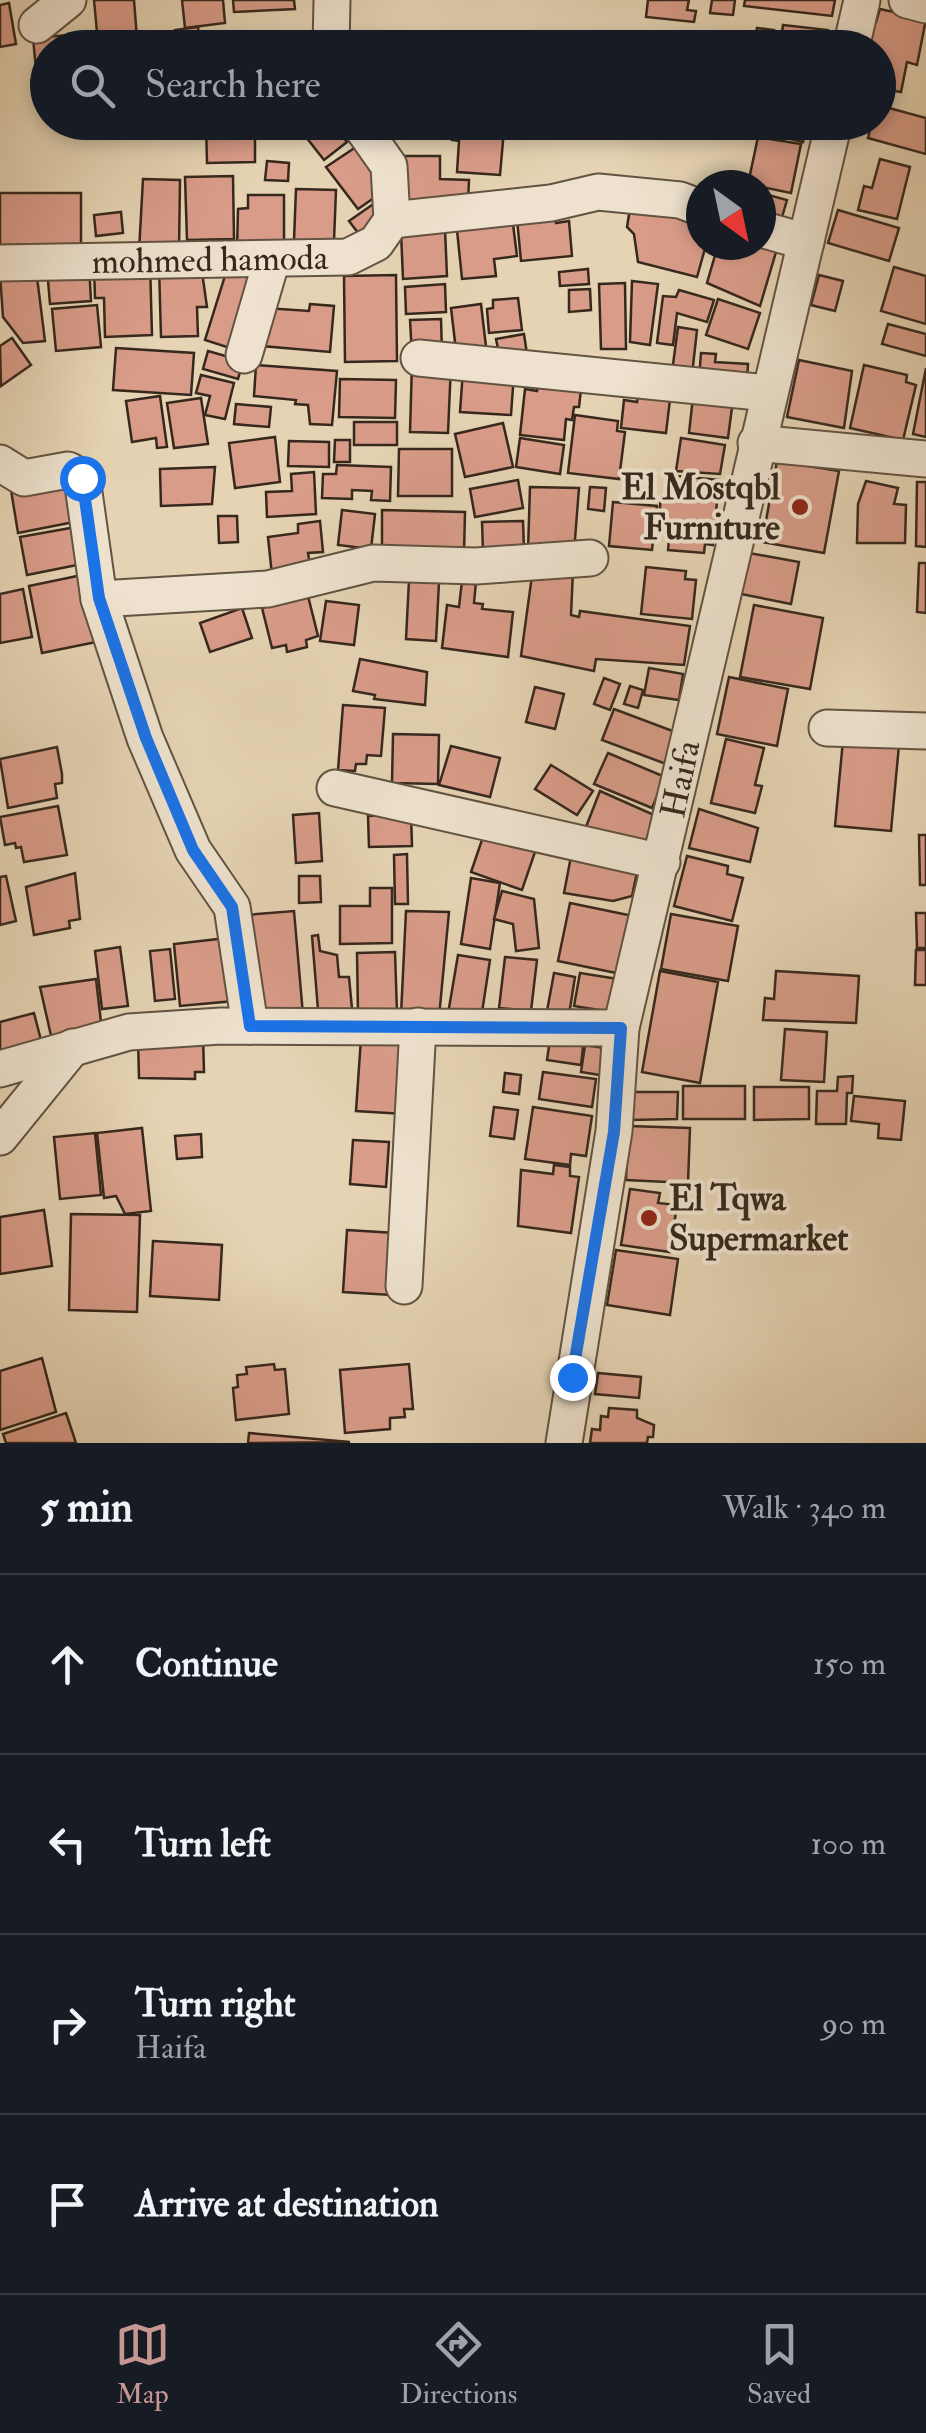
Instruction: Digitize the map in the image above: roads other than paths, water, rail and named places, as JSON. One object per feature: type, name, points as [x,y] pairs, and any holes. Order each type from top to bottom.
[{"type":"street","points":[[37,25],[68,0]]},
{"type":"street","points":[[331,30],[332,0]]},
{"type":"street","points":[[856,30],[862,0]]},
{"type":"street","points":[[907,0],[926,5]]},
{"type":"street","points":[[370,140],[388,166],[392,220],[551,203],[598,192],[686,202]]},
{"type":"street","name":"Haifa","points":[[564,1443],[614,1132],[621,1028],[830,140]]},
{"type":"street","name":"mohmed hamoda","points":[[0,263],[348,257],[376,242],[392,220]]},
{"type":"street","points":[[776,233],[806,242]]},
{"type":"street","points":[[244,355],[272,259]]},
{"type":"street","points":[[419,358],[768,393]]},
{"type":"street","points":[[756,443],[926,460]]},
{"type":"street","points":[[0,463],[24,478],[68,470],[82,478],[99,598],[146,738],[193,850],[232,907],[250,1026]]},
{"type":"street","points":[[99,598],[268,590],[373,563],[476,566],[590,558]]},
{"type":"street","points":[[827,728],[926,731]]},
{"type":"street","points":[[335,788],[662,862]]},
{"type":"street","points":[[0,1069],[129,1032],[250,1026],[621,1028]]},
{"type":"street","points":[[404,1286],[418,1026]]},
{"type":"street","points":[[0,1137],[73,1046]]},
{"type":"place","name":"El Mostqbl Furniture","points":[[800,507]]},
{"type":"place","name":"El Tqwa Supermarket","points":[[649,1218]]}]
